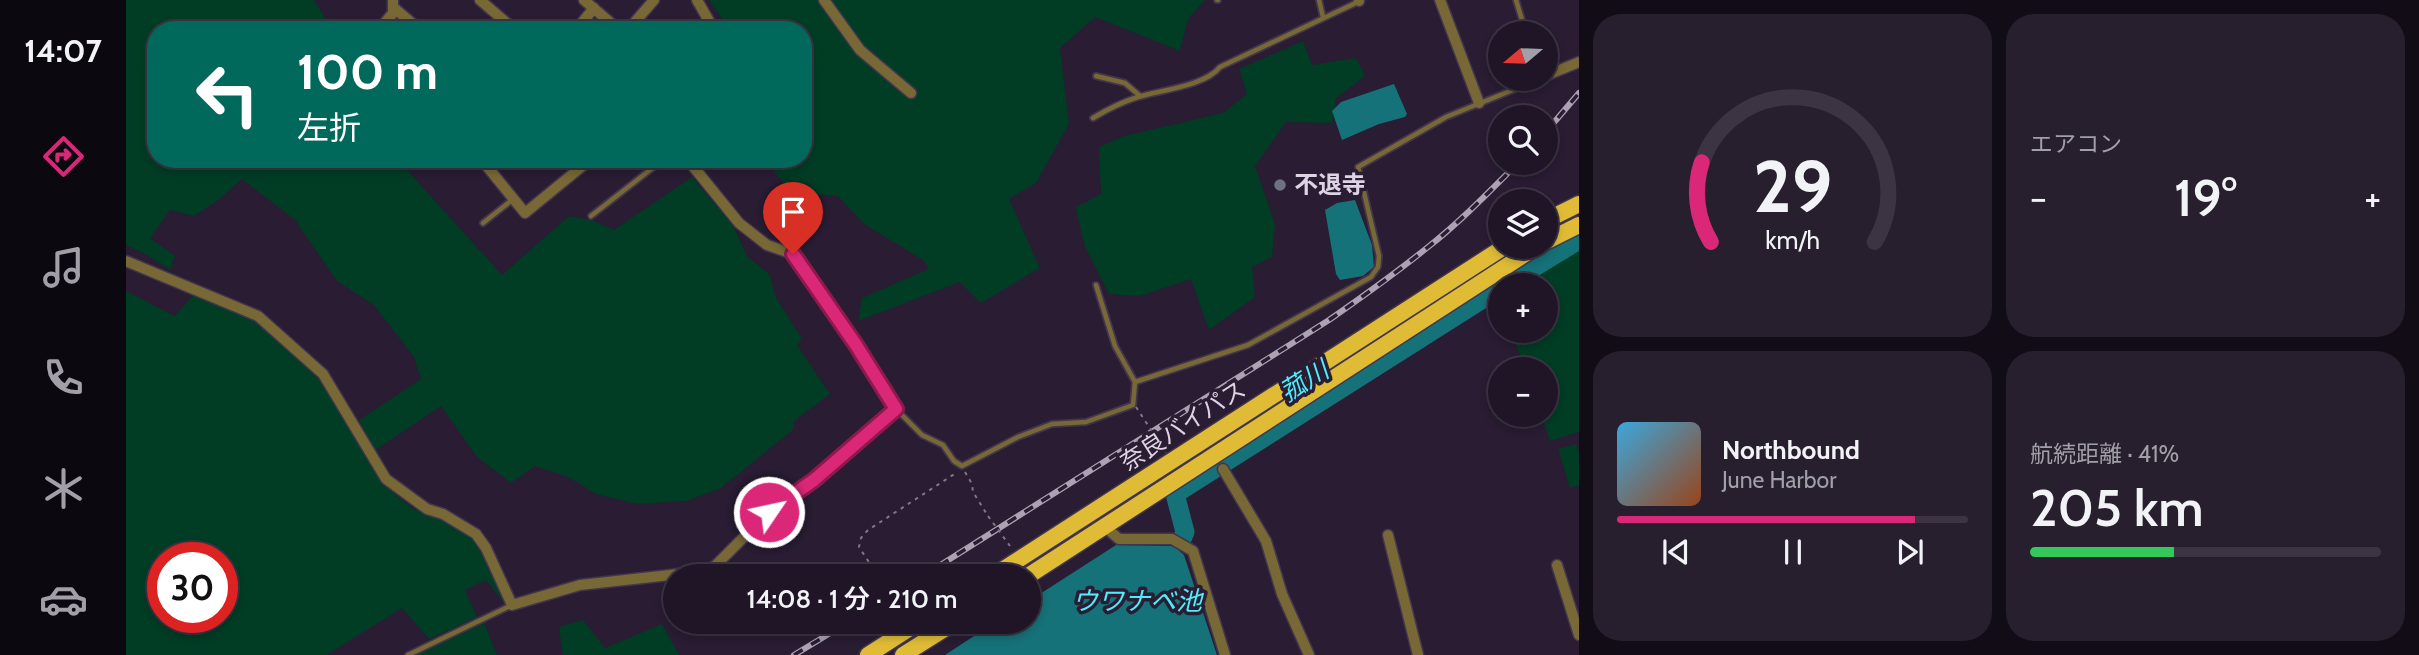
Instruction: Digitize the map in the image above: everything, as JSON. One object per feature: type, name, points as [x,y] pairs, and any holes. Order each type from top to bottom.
[{"type":"highway","points":[[1558,214],[1579,204]]},
{"type":"highway","points":[[1558,236],[1579,225]]},
{"type":"highway","name":"奈良バイパス","points":[[1012,564],[1488,257]]},
{"type":"highway","name":"奈良バイパス","points":[[1041,567],[1517,259]]},
{"type":"highway","points":[[868,655],[901,634]]},
{"type":"highway","points":[[903,655],[936,634]]},
{"type":"street","points":[[480,0],[504,21]]},
{"type":"street","points":[[584,0],[609,21]]},
{"type":"street","points":[[636,21],[654,0]]},
{"type":"street","points":[[697,0],[709,21]]},
{"type":"street","points":[[824,0],[860,50],[911,93]]},
{"type":"street","points":[[1440,0],[1479,103]]},
{"type":"street","points":[[386,21],[393,13],[393,4]]},
{"type":"street","points":[[393,4],[411,21]]},
{"type":"street","points":[[583,21],[594,8]]},
{"type":"street","points":[[1558,71],[1579,62]]},
{"type":"street","points":[[492,168],[525,213],[580,168]]},
{"type":"street","points":[[126,261],[258,316],[323,373],[386,479],[427,509],[443,514],[476,534],[486,548],[512,605],[580,585],[706,570],[715,566],[769,512],[814,480],[896,409],[856,345],[793,254],[767,245],[739,223],[694,168]]},
{"type":"street","points":[[1223,469],[1266,541],[1282,594],[1309,655]]},
{"type":"street","points":[[1103,525],[1119,540],[1172,538],[1193,551],[1225,655]]},
{"type":"street","points":[[1388,535],[1418,655]]},
{"type":"street","points":[[1556,565],[1579,635]]},
{"type":"lane","points":[[1320,0],[1323,17]]},
{"type":"lane","points":[[1093,118],[1141,96],[1208,79],[1220,67],[1360,0]]},
{"type":"lane","points":[[1516,0],[1522,21]]},
{"type":"lane","points":[[1096,76],[1125,83],[1141,96]]},
{"type":"lane","points":[[1135,382],[1248,345],[1371,277],[1378,267],[1379,256],[1358,167],[1446,117],[1510,91]]},
{"type":"lane","points":[[591,216],[652,168]]},
{"type":"lane","points":[[483,223],[514,199]]},
{"type":"lane","points":[[896,409],[922,435],[943,445],[954,461],[962,466],[1018,437],[1052,424],[1086,422],[1133,405],[1135,382],[1115,346],[1096,285]]},
{"type":"lane","points":[[408,655],[512,605]]},
{"type":"path","points":[[1136,407],[1167,454]]},
{"type":"path","points":[[870,564],[859,547],[861,538],[868,530],[955,475],[962,466],[972,484],[973,492],[1010,546]]},
{"type":"shaded area","points":[[126,0],[314,0],[327,21],[147,21],[147,168],[405,168],[502,275],[569,216],[594,221],[614,230],[692,177],[734,227],[747,256],[770,275],[775,296],[802,339],[797,345],[830,394],[793,422],[794,429],[721,488],[687,501],[637,504],[596,494],[568,477],[535,466],[511,483],[477,457],[441,406],[374,451],[359,420],[421,379],[414,357],[374,305],[337,281],[295,220],[242,179],[217,201],[194,216],[170,210],[150,238],[175,256],[170,270],[126,245]]},
{"type":"shaded area","points":[[709,0],[1205,0],[1188,19],[1180,51],[1095,17],[1060,48],[1069,124],[1036,183],[1009,199],[1040,268],[981,303],[960,282],[858,321],[862,298],[929,269],[923,260],[864,224],[838,196],[791,192],[771,168],[812,168],[812,21],[724,21]]},
{"type":"shaded area","points":[[1303,41],[1312,65],[1356,58],[1365,76],[1336,98],[1332,123],[1286,122],[1255,166],[1275,224],[1272,257],[1252,267],[1255,297],[1209,330],[1191,279],[1140,296],[1109,294],[1084,244],[1076,207],[1101,194],[1099,147],[1124,136],[1223,113],[1247,94],[1239,69]]},
{"type":"shaded area","points":[[1579,247],[1579,432],[1550,441],[1545,427],[1558,427],[1558,357],[1521,357],[1515,343],[1558,343],[1558,273],[1535,273]]},
{"type":"shaded area","points":[[126,291],[175,316],[195,293],[235,313],[262,321],[324,378],[383,480],[397,496],[413,509],[442,517],[476,538],[491,564],[505,604],[486,580],[465,590],[477,617],[429,639],[402,608],[327,655],[126,655]]},
{"type":"shaded area","points":[[1576,444],[1579,452],[1579,485],[1570,488],[1558,449]]},
{"type":"shaded area","points":[[583,620],[605,648],[662,624],[663,634],[667,634],[679,655],[563,655],[559,627]]},
{"type":"shaded area","points":[[484,623],[497,655],[417,655]]},
{"type":"water","points":[[1394,84],[1407,114],[1405,117],[1379,124],[1342,140],[1332,111],[1341,102]]},
{"type":"water","points":[[1355,200],[1372,245],[1374,267],[1363,276],[1340,280],[1336,274],[1325,210],[1337,203]]},
{"type":"water","name":"ウワナベ池","points":[[1116,545],[1174,546],[1184,555],[1217,655],[945,655],[977,634],[1041,634],[1041,593]]},
{"type":"waterway","name":"菰川","points":[[1525,273],[1579,240]]},
{"type":"waterway","name":"菰川","points":[[1182,539],[1185,532],[1175,494],[1488,296]]},
{"type":"railway","points":[[1558,118],[1579,93]]},
{"type":"railway","points":[[942,564],[1329,320],[1440,237],[1506,175]]},
{"type":"railway","points":[[794,655],[829,634]]},
{"type":"place","name":"不退寺","points":[[1280,185]]},
{"type":"route","points":[[769,512],[814,480],[896,409],[856,345],[793,254]]}]
